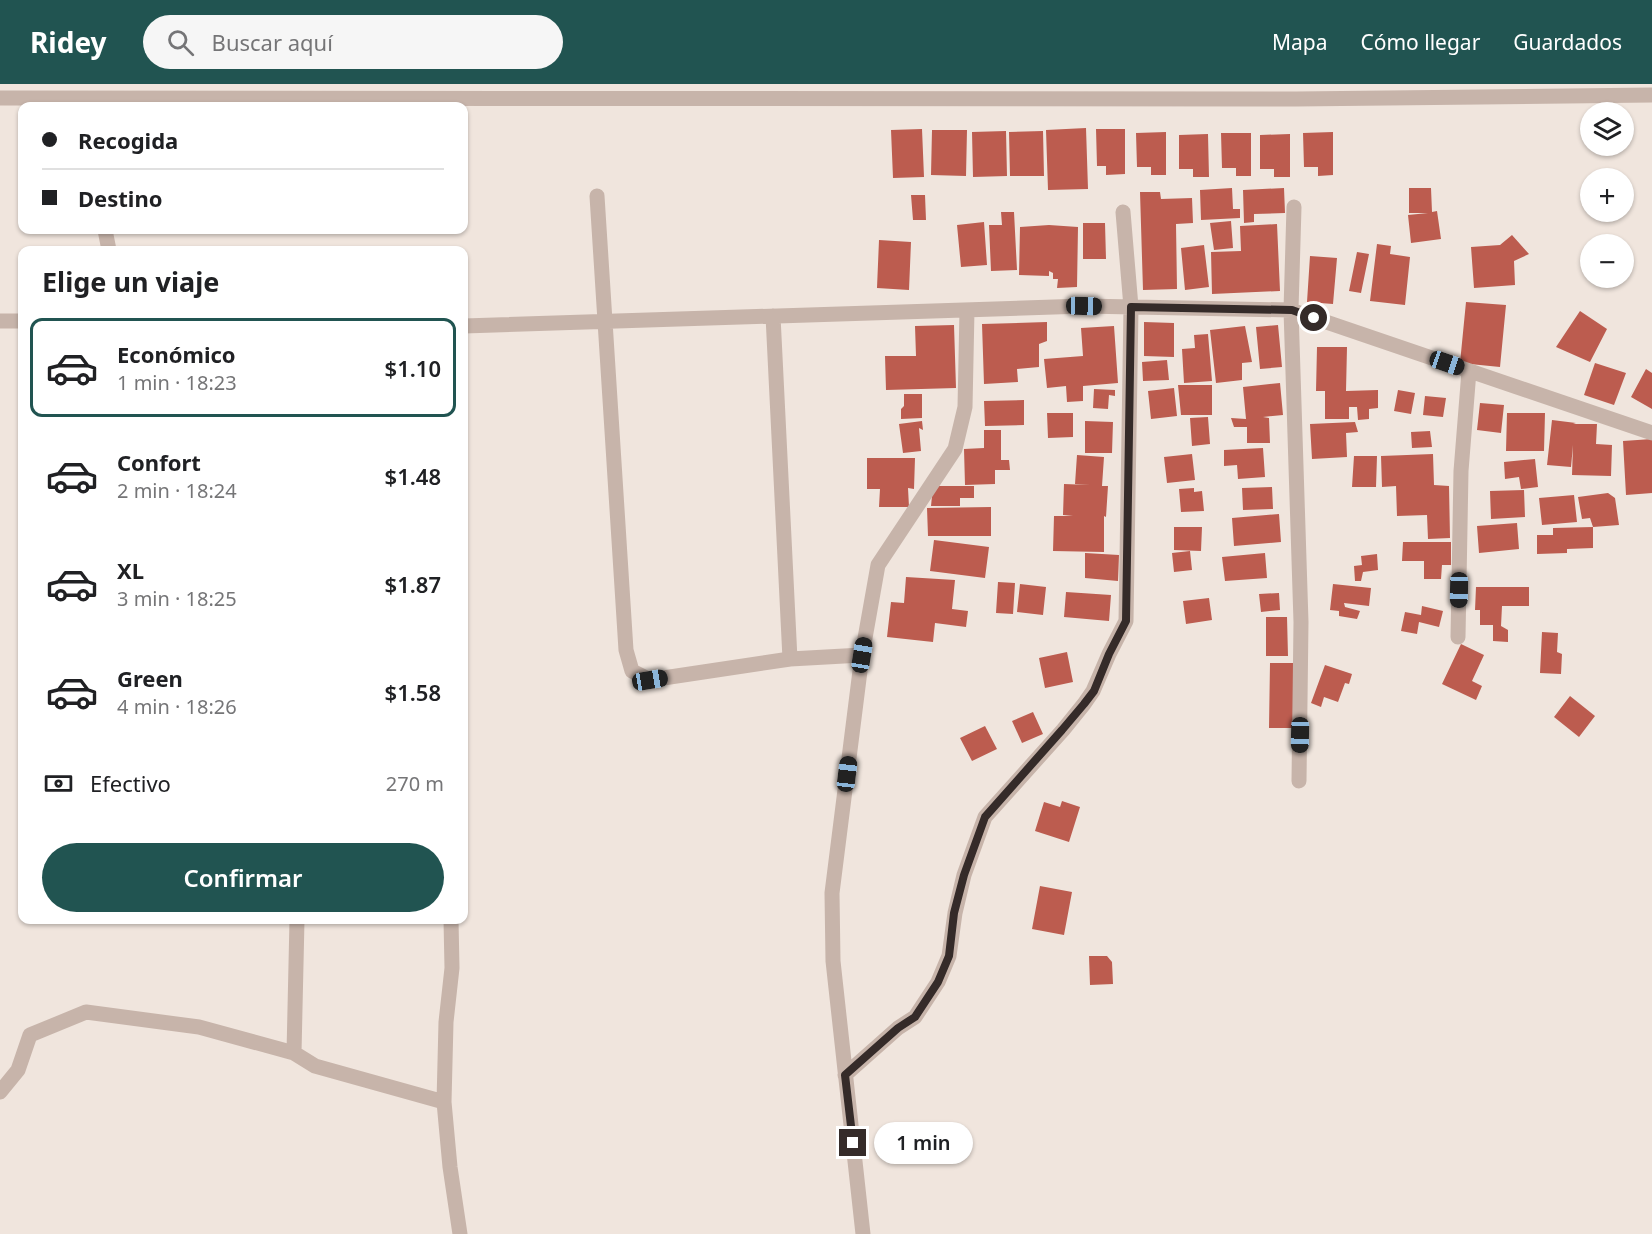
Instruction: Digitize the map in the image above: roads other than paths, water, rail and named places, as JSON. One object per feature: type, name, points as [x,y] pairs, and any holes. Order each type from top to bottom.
[{"type":"street","points":[[0,98],[271,91],[1296,91],[1652,95]]},
{"type":"street","points":[[597,196],[626,650],[632,671],[650,680],[790,658],[862,655]]},
{"type":"street","points":[[1294,207],[1292,310],[1301,622],[1299,781]]},
{"type":"street","points":[[845,1075],[898,1028],[915,1017],[938,982],[949,956],[954,913],[964,875],[985,817],[1068,724],[1094,691],[1126,621],[1131,307],[1123,212]]},
{"type":"street","points":[[468,326],[1084,306],[1292,310],[1652,433]]},
{"type":"street","points":[[863,1234],[833,962],[832,893],[862,655],[878,565],[955,449],[964,407],[967,310]]},
{"type":"street","points":[[773,316],[790,658]]},
{"type":"street","points":[[0,321],[18,321]]},
{"type":"street","points":[[1458,637],[1461,471],[1469,371]]},
{"type":"street","points":[[294,1053],[297,924]]},
{"type":"street","points":[[451,924],[452,968],[446,1022],[444,1102],[450,1167],[460,1234]]},
{"type":"street","points":[[0,1092],[18,1070],[30,1035],[86,1012],[199,1027],[294,1053],[315,1066],[444,1102]]}]
